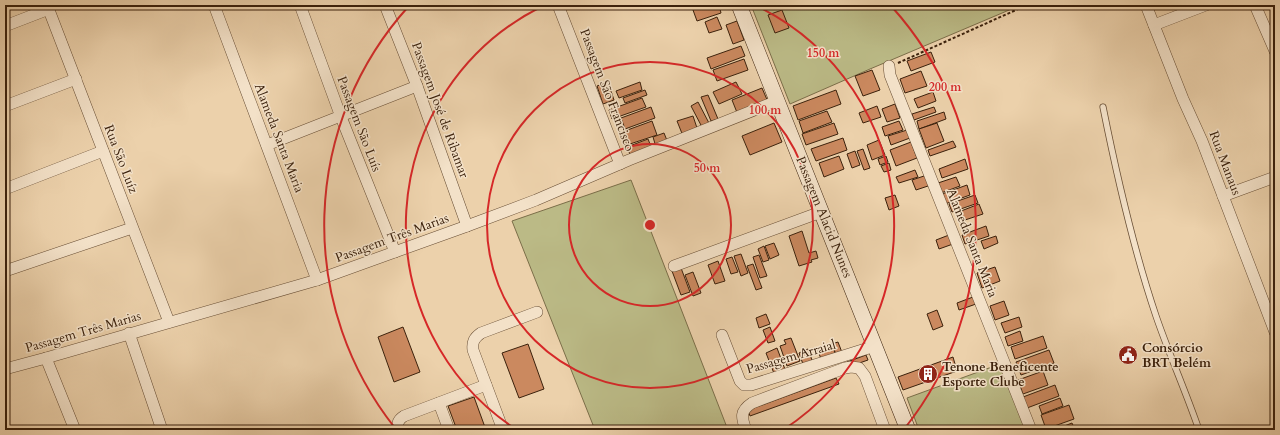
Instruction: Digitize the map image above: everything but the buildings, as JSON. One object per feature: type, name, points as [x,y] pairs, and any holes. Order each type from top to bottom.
[{"type":"main road","name":"Passagem Alacid Nunes","points":[[739,5],[908,430]]},
{"type":"street","name":"Passagem São Luís","points":[[300,5],[341,117],[394,252]]},
{"type":"street","name":"Passagem José de Ribamar","points":[[385,5],[417,86],[467,226]]},
{"type":"street","name":"Passagem São Francisco","points":[[558,5],[620,164]]},
{"type":"street","name":"Rua Manaus","points":[[1146,5],[1202,141],[1275,332]]},
{"type":"street","points":[[1154,25],[1206,5]]},
{"type":"street","points":[[1255,5],[1275,51]]},
{"type":"street","name":"Alameda Santa Maria","points":[[216,6],[317,280]]},
{"type":"street","points":[[5,26],[48,7]]},
{"type":"street","name":"Rua São Luíz","points":[[48,7],[169,322]]},
{"type":"street","name":"Alameda Santa Maria","points":[[890,66],[890,75],[1031,430]]},
{"type":"street","points":[[5,106],[76,79]]},
{"type":"street","points":[[267,145],[417,86]]},
{"type":"street","name":"Passagem Três Marias","points":[[5,369],[317,280],[536,200],[620,164],[777,101]]},
{"type":"street","points":[[5,189],[103,151]]},
{"type":"street","points":[[1223,196],[1275,177]]},
{"type":"street","points":[[674,266],[821,212]]},
{"type":"street","points":[[5,271],[132,228]]},
{"type":"street","points":[[503,430],[473,350],[472,343],[475,337],[481,333],[536,312]]},
{"type":"street","points":[[129,333],[161,430]]},
{"type":"street","name":"Passagem Arraial","points":[[722,335],[740,381],[744,385],[751,385],[875,346]]},
{"type":"street","points":[[46,358],[75,430]]},
{"type":"street","points":[[746,430],[743,419],[745,407],[752,403],[851,367],[859,368],[865,376],[885,430]]},
{"type":"street","points":[[398,430],[397,424],[404,416],[486,386]]},
{"type":"street","points":[[439,403],[449,430]]},
{"type":"lane","points":[[1104,107],[1114,161],[1144,277],[1156,317],[1199,430]]},
{"type":"path","points":[[890,66],[1026,5]]},
{"type":"shaded area","points":[[751,5],[1021,5],[790,104]]},
{"type":"shaded area","points":[[631,180],[728,430],[595,430],[512,221]]},
{"type":"shaded area","points":[[1000,364],[1026,430],[919,430],[907,398]]},
{"type":"place","name":"Consórcio BRT Belém","points":[[1128,355]]},
{"type":"place","name":"Tenone Beneficente Esporte Clube","points":[[928,374]]}]
